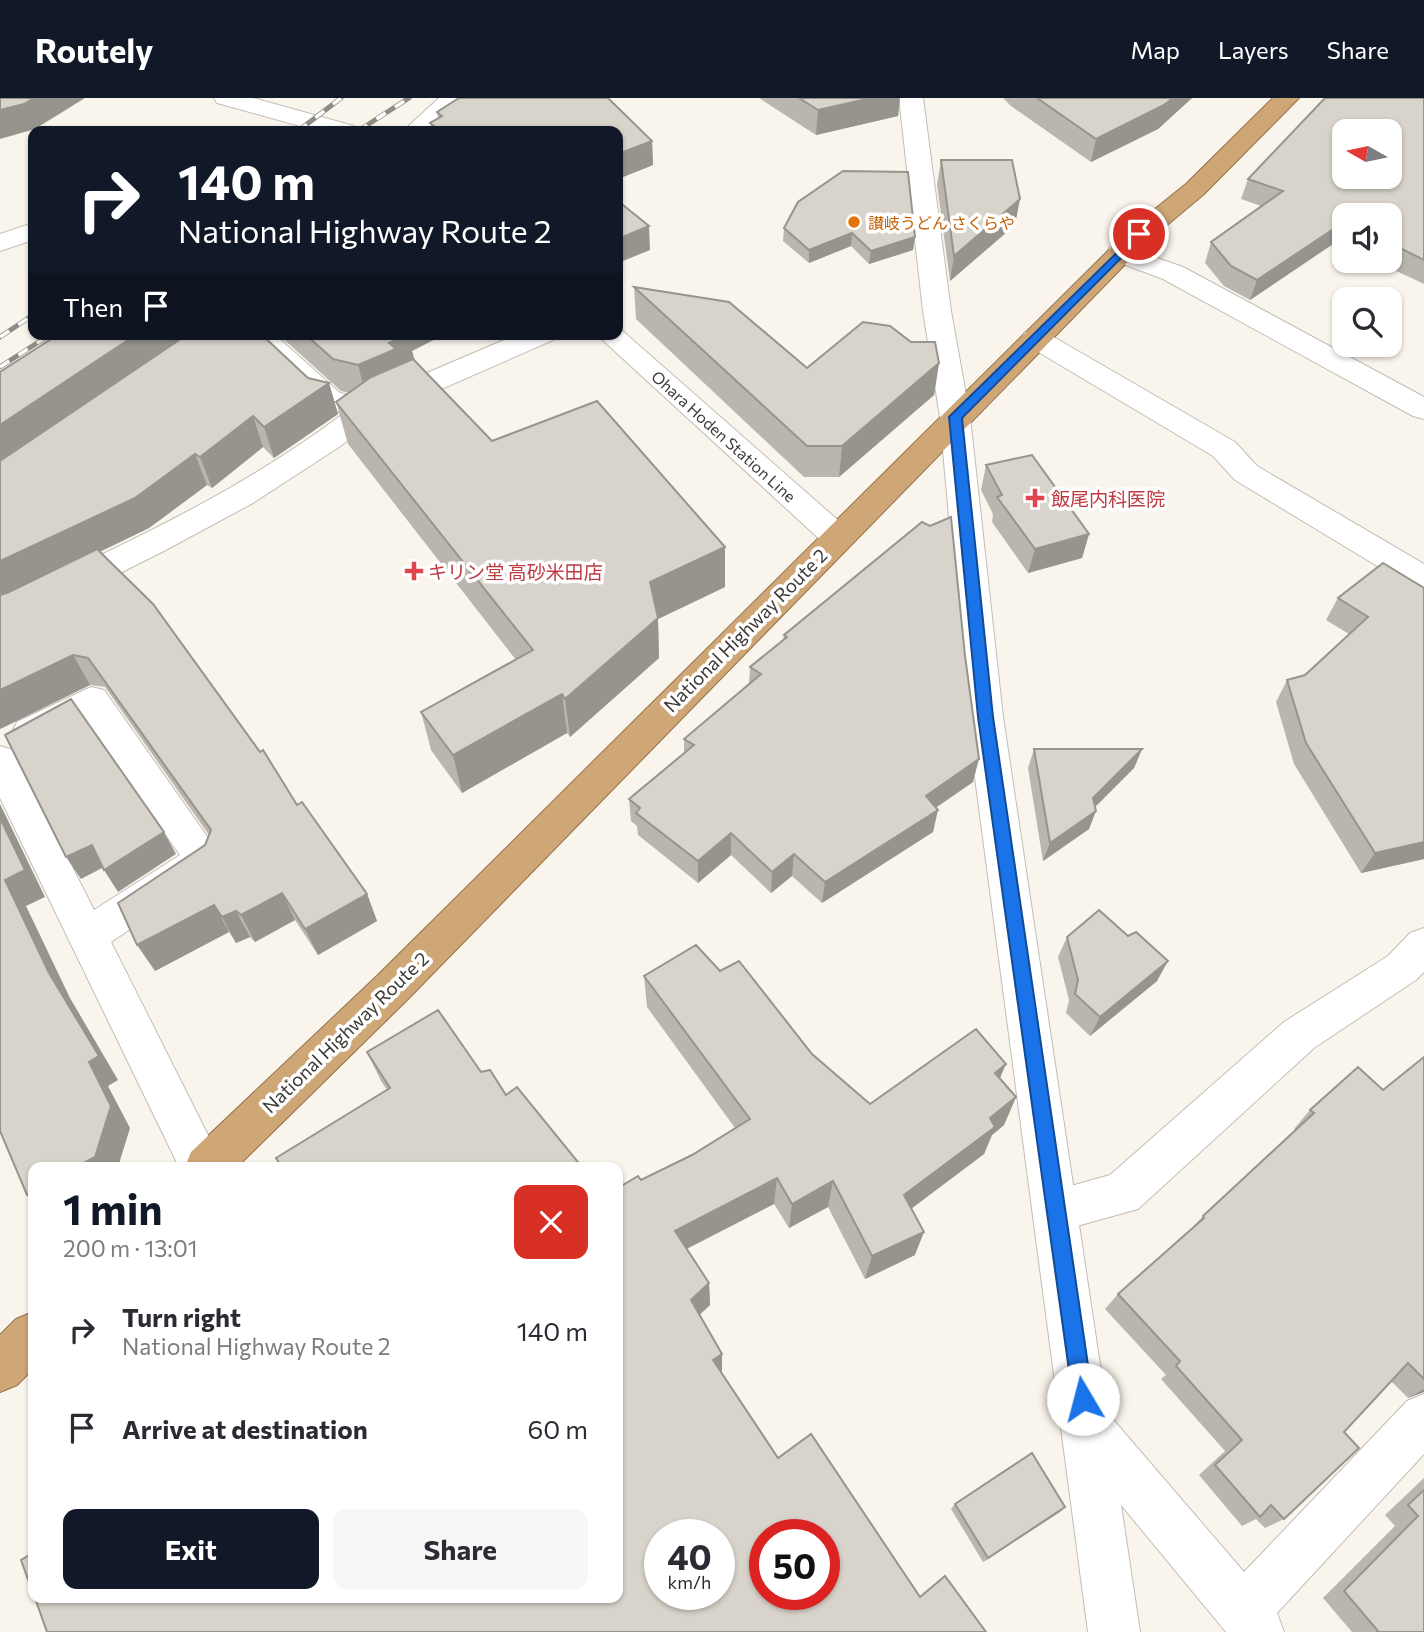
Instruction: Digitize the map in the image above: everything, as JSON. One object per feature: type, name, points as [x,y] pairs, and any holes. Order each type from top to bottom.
[{"type":"highway","name":"National Highway Route 2","points":[[209,1162],[401,978],[1120,253],[1195,189],[1287,98]]},
{"type":"highway","points":[[0,1368],[28,1341]]},
{"type":"street","points":[[226,98],[328,126]]},
{"type":"street","points":[[421,126],[453,98]]},
{"type":"street","points":[[911,98],[937,311],[955,417],[985,717],[1114,1632]]},
{"type":"street","points":[[269,126],[286,114]]},
{"type":"street","points":[[0,243],[28,233]]},
{"type":"street","points":[[1120,253],[1173,273],[1424,409]]},
{"type":"street","points":[[263,340],[330,400],[369,409]]},
{"type":"street","points":[[0,615],[24,606],[209,515],[323,446],[369,409],[529,340]]},
{"type":"street","name":"Ohara Hoden Station Line","points":[[617,340],[837,537]]},
{"type":"street","points":[[1025,348],[1076,385],[1209,465],[1246,473],[1424,579]]},
{"type":"street","points":[[0,749],[91,700],[204,859],[87,936]]},
{"type":"street","points":[[0,760],[201,1162]]},
{"type":"street","points":[[1055,1210],[1122,1194],[1300,1035],[1402,968],[1424,945]]},
{"type":"street","points":[[1087,1426],[1251,1622],[1424,1418]]},
{"type":"building","points":[[0,98],[34,98],[24,104],[0,110]]},
{"type":"building","points":[[459,98],[608,98],[652,141],[623,152],[623,126],[434,126],[430,123],[442,116],[437,112]]},
{"type":"building","points":[[799,98],[871,98],[818,110]]},
{"type":"building","points":[[1037,98],[1173,98],[1096,139]]},
{"type":"building","points":[[1325,98],[1424,98],[1424,260],[1402,249],[1402,203],[1332,203],[1332,230],[1257,280],[1231,266],[1211,242],[1283,191],[1248,179]]},
{"type":"building","points":[[941,160],[1012,160],[1020,199],[954,256]]},
{"type":"building","points":[[843,171],[908,172],[915,237],[871,251],[852,233],[809,250],[784,228],[798,202]]},
{"type":"building","points":[[623,205],[649,226],[623,237]]},
{"type":"building","points":[[634,287],[729,302],[807,368],[863,322],[890,326],[911,342],[935,342],[939,363],[842,446],[807,446]]},
{"type":"building","points":[[50,340],[128,340],[0,425],[0,372]]},
{"type":"building","points":[[179,340],[267,340],[308,378],[329,383],[264,427],[253,416],[200,457],[195,454],[135,498],[0,561],[0,461]]},
{"type":"building","points":[[312,340],[396,340],[389,343],[396,349],[358,365],[333,359]]},
{"type":"building","points":[[413,359],[492,441],[597,401],[725,547],[650,582],[658,618],[565,699],[562,694],[453,755],[421,712],[533,650],[336,402],[371,377]]},
{"type":"building","points":[[1032,455],[1089,534],[1035,549],[997,497],[1002,495],[986,465]]},
{"type":"building","points":[[951,517],[979,759],[926,796],[938,810],[825,882],[794,854],[772,872],[731,833],[698,861],[636,813],[640,808],[629,799],[694,745],[684,739],[761,674],[750,667],[787,637],[784,635],[922,522],[930,526]]},
{"type":"building","points":[[97,549],[153,604],[260,752],[263,750],[297,805],[302,802],[367,894],[305,929],[282,893],[241,915],[236,911],[222,917],[214,905],[137,945],[118,903],[205,845],[211,830],[88,658],[73,655],[0,690],[0,595]]},
{"type":"building","points":[[1383,563],[1424,588],[1424,842],[1375,853],[1306,743],[1287,680],[1305,675],[1368,617],[1338,598]]},
{"type":"building","points":[[71,699],[164,832],[104,870],[92,845],[66,857],[5,735]]},
{"type":"building","points":[[1034,749],[1142,749],[1093,798],[1096,811],[1050,843]]},
{"type":"building","points":[[0,818],[25,870],[5,880],[49,973],[99,1056],[89,1062],[111,1106],[95,1157],[86,1162],[28,1162],[27,1195],[0,1131]]},
{"type":"building","points":[[1099,910],[1128,936],[1136,932],[1168,961],[1100,1017],[1075,994],[1078,980],[1067,937]]},
{"type":"building","points":[[696,945],[720,971],[739,961],[812,1054],[870,1104],[976,1029],[1006,1064],[995,1073],[1016,1097],[990,1118],[995,1127],[904,1195],[924,1232],[872,1256],[833,1181],[792,1204],[777,1178],[675,1231],[709,1283],[691,1300],[722,1354],[713,1360],[778,1458],[811,1434],[920,1597],[945,1576],[986,1632],[47,1632],[37,1603],[623,1603],[623,1185],[638,1176],[641,1180],[692,1155],[750,1119],[644,976]]},
{"type":"building","points":[[438,1010],[481,1072],[490,1070],[506,1095],[517,1087],[578,1162],[279,1162],[276,1158],[390,1088],[367,1052]]},
{"type":"building","points":[[1424,1057],[1424,1379],[1408,1363],[1344,1432],[1359,1448],[1284,1519],[1271,1505],[1260,1517],[1215,1465],[1242,1440],[1176,1366],[1180,1361],[1118,1294],[1204,1218],[1203,1216],[1314,1113],[1310,1110],[1358,1067],[1383,1090]]},
{"type":"building","points":[[1032,1453],[1065,1507],[988,1558],[955,1504]]},
{"type":"building","points":[[1424,1490],[1424,1632],[1377,1632],[1344,1591],[1418,1516],[1408,1505]]},
{"type":"building","points":[[28,1556],[28,1579],[21,1560]]},
{"type":"railway","points":[[305,126],[341,98]]},
{"type":"railway","points":[[366,126],[409,98]]},
{"type":"railway","points":[[0,337],[28,318]]},
{"type":"railway","points":[[0,367],[42,340]]},
{"type":"place","name":"讃岐うどん さくらや","points":[[854,222]]},
{"type":"place","name":"飯尾内科医院","points":[[1035,498]]},
{"type":"place","name":"キリン堂 高砂米田店","points":[[414,571]]},
{"type":"route","points":[[1083,1399],[985,717],[955,417],[1139,234]]}]
